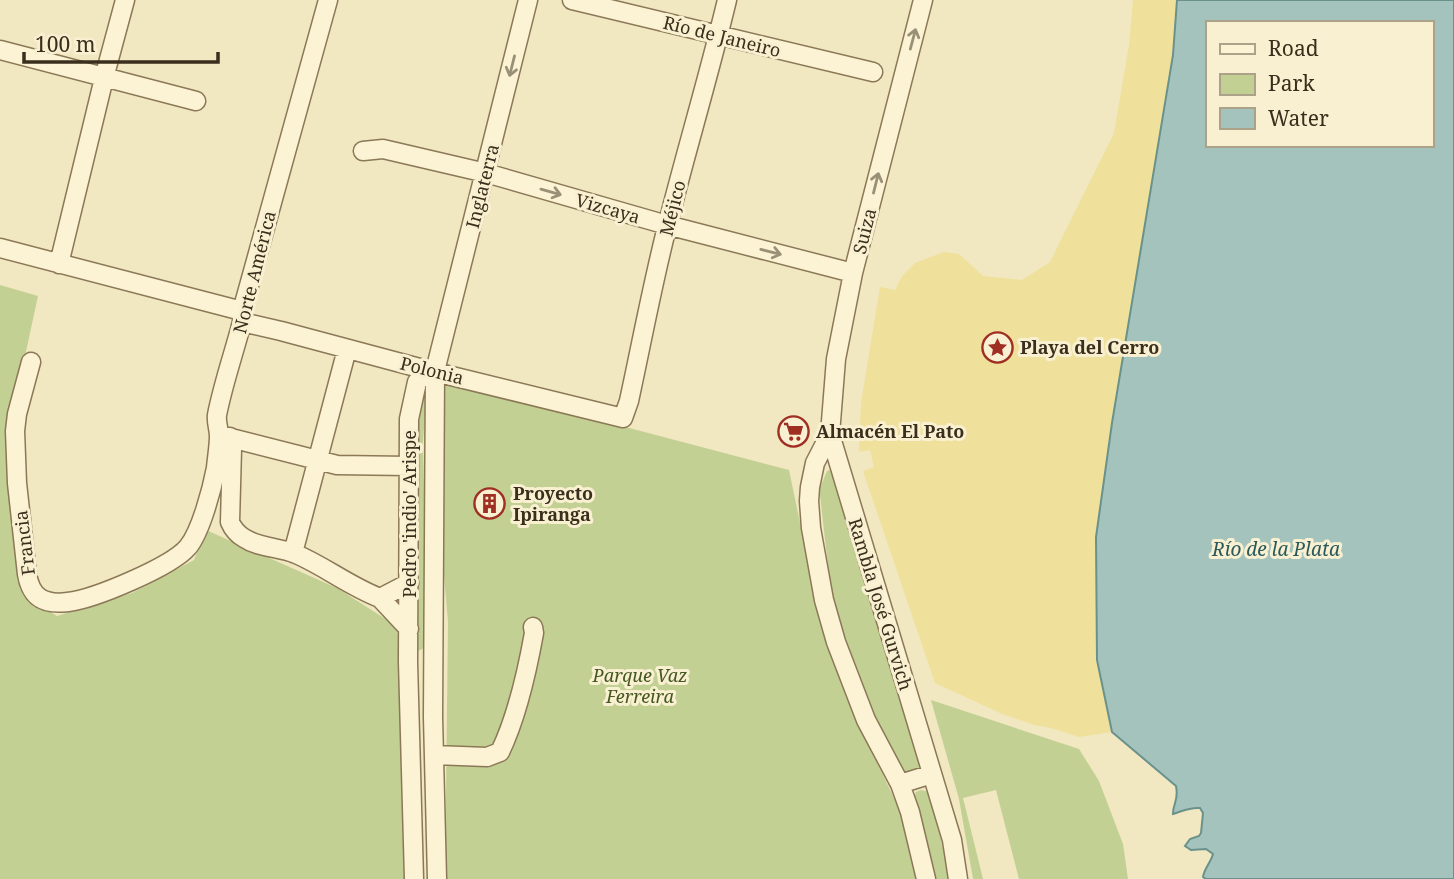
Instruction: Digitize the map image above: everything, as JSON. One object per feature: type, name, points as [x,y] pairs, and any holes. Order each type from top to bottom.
[{"type":"street","points":[[59,264],[125,0]]},
{"type":"street","name":"Norte América","points":[[190,545],[214,478],[224,436],[216,419],[328,0]]},
{"type":"street","name":"Inglaterra","points":[[431,370],[486,173],[528,0]]},
{"type":"street","name":"Río de Janeiro","points":[[572,0],[873,72]]},
{"type":"street","name":"Méjico","points":[[623,418],[667,225],[727,0]]},
{"type":"street","name":"Suiza","points":[[900,784],[866,720],[839,651],[826,607],[810,514],[810,487],[816,463],[830,434],[836,359],[853,273],[923,0]]},
{"type":"street","points":[[0,50],[195,101]]},
{"type":"street","name":"Vizcaya","points":[[362,151],[383,149],[486,173],[667,225],[853,273]]},
{"type":"street","name":"Polonia","points":[[0,248],[242,317],[281,331],[623,418]]},
{"type":"street","points":[[293,553],[347,349]]},
{"type":"street","name":"Francia","points":[[31,362],[15,431],[17,483],[27,573],[34,594],[47,602],[56,603],[87,598],[142,576],[180,554],[190,545]]},
{"type":"street","name":"Pedro 'indio' Arispe","points":[[414,879],[408,662],[409,419],[417,382],[431,370]]},
{"type":"street","name":"Pedro 'indio' Arispe","points":[[431,370],[437,879]]},
{"type":"street","name":"Rambla José Gurvich","points":[[830,434],[952,840],[958,879]]},
{"type":"street","points":[[224,436],[337,465],[409,466]]},
{"type":"street","points":[[224,436],[232,449],[230,522],[233,530],[244,539],[293,553],[319,565],[360,590],[380,598],[409,629]]},
{"type":"street","points":[[380,598],[409,583]]},
{"type":"street","points":[[434,755],[487,757],[500,752],[526,673],[533,627]]},
{"type":"street","points":[[408,662],[433,660]]},
{"type":"street","points":[[410,717],[433,717]]},
{"type":"street","points":[[926,879],[910,812],[900,784],[932,774]]},
{"type":"green space","points":[[0,285],[38,296],[9,430],[18,577],[31,600],[57,616],[132,593],[194,560],[206,530],[337,588],[406,632],[407,879],[0,879]]},
{"type":"green space","name":"Parque Vaz Ferreira","points":[[447,382],[789,470],[809,566],[857,721],[909,836],[918,879],[445,879],[448,622],[442,552],[442,397]]},
{"type":"green space","points":[[424,395],[426,589],[424,648],[418,651],[414,435]]},
{"type":"green space","points":[[830,470],[838,484],[897,693],[921,762],[921,769],[906,774],[895,762],[888,748],[850,656],[838,618],[829,572],[820,496],[820,488],[827,471]]},
{"type":"green space","points":[[931,700],[1079,749],[1099,781],[1123,844],[1128,879],[1019,879],[996,790],[963,798],[983,879],[973,879],[959,799]]},
{"type":"green space","points":[[926,791],[932,800],[950,879],[933,879],[914,797],[916,792]]},
{"type":"sand","name":"Playa del Cerro","points":[[1133,0],[1177,0],[1173,55],[1112,423],[1096,537],[1097,660],[1112,732],[1079,737],[1002,714],[935,683],[863,471],[874,467],[870,450],[859,452],[861,403],[880,287],[895,290],[902,276],[915,263],[944,252],[959,254],[983,276],[1022,280],[1050,262],[1114,133],[1129,45]]},
{"type":"water","name":"Río de la Plata","points":[[1177,0],[1454,0],[1454,879],[1203,877],[1213,854],[1206,849],[1191,850],[1185,846],[1190,839],[1201,833],[1203,813],[1200,808],[1173,814],[1176,786],[1112,732],[1097,660],[1096,537],[1112,423],[1173,55]]},
{"type":"place","name":"Playa del Cerro","points":[[997,347]]},
{"type":"place","name":"Almacén El Pato","points":[[793,431]]},
{"type":"place","name":"Proyecto Ipiranga","points":[[490,503]]}]
